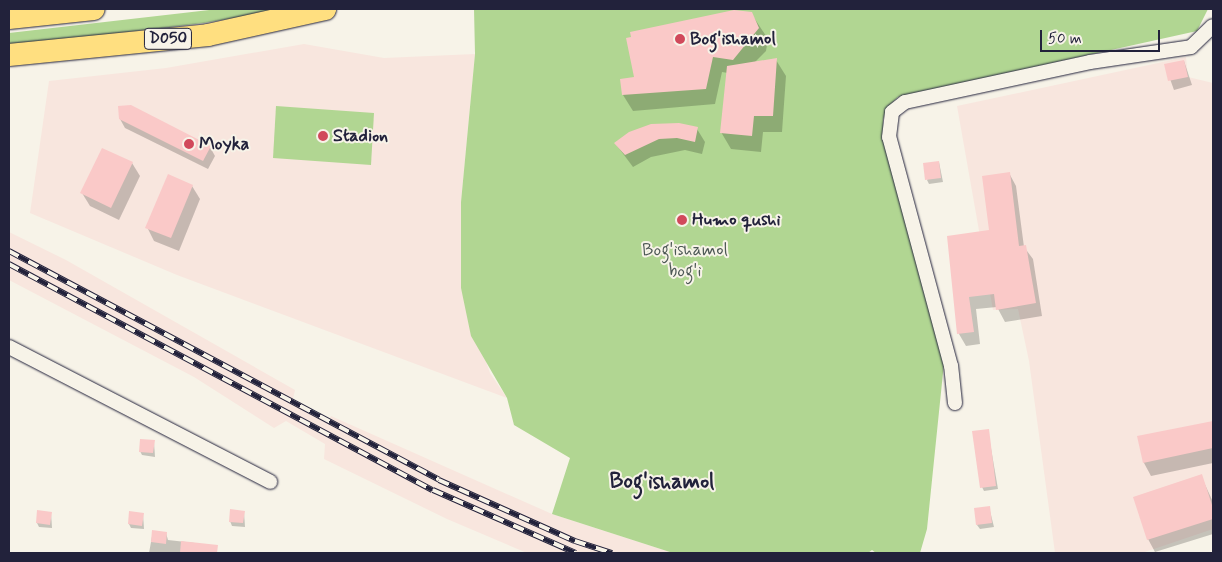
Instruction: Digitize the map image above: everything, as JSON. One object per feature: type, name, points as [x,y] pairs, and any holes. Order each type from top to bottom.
[{"type":"main road","points":[[9,18],[94,9]]},
{"type":"main road","name":"D050","points":[[9,55],[208,35],[325,9]]},
{"type":"street","points":[[955,402],[951,366],[889,137],[892,112],[904,102],[1090,62],[1191,47],[1213,26]]},
{"type":"street","points":[[9,347],[270,482]]},
{"type":"shaded area","points":[[304,44],[384,58],[475,54],[461,202],[461,288],[490,373],[507,398],[177,275],[30,213],[49,81],[166,68]]},
{"type":"shaded area","points":[[1186,57],[1188,77],[1213,83],[1213,529],[1142,553],[1055,553],[1029,361],[1018,309],[993,310],[957,106]]},
{"type":"shaded area","points":[[9,232],[66,260],[295,390],[293,399],[329,420],[331,416],[552,514],[673,553],[527,553],[447,519],[324,459],[325,444],[286,421],[274,428],[194,377],[9,280]]},
{"type":"green space","points":[[218,9],[288,9],[204,23],[9,46],[9,33]]},
{"type":"green space","name":"Bog'ishamol bog'i","points":[[474,9],[1208,9],[1197,31],[898,97],[887,108],[883,120],[884,138],[944,363],[927,529],[920,553],[876,553],[872,550],[868,553],[673,553],[552,514],[570,458],[514,425],[507,398],[471,336],[461,288],[461,202],[475,54]]},
{"type":"green space","name":"Stadion","points":[[276,106],[374,113],[371,165],[273,158]]},
{"type":"building","points":[[734,10],[752,12],[759,28],[733,60],[713,57],[706,89],[622,95],[620,79],[634,77],[626,38],[631,37],[630,32]]},
{"type":"building","points":[[777,58],[773,116],[754,116],[752,136],[720,133],[727,66]]},
{"type":"building","points":[[1184,60],[1188,77],[1168,81],[1164,64]]},
{"type":"building","points":[[131,105],[211,146],[203,161],[119,119],[118,106]]},
{"type":"building","points":[[679,123],[698,127],[695,142],[677,138],[659,139],[625,155],[614,143],[629,132],[651,124]]},
{"type":"building","points":[[102,148],[133,162],[111,208],[80,193]]},
{"type":"building","points":[[939,161],[941,178],[925,180],[923,163]]},
{"type":"building","points":[[1010,172],[1019,246],[1026,245],[1036,303],[996,310],[994,294],[969,297],[974,332],[957,334],[947,236],[989,230],[982,176]]},
{"type":"building","points":[[168,174],[193,185],[171,238],[145,228]]},
{"type":"building","points":[[1213,421],[1213,448],[1143,463],[1137,436]]},
{"type":"building","points":[[989,429],[996,486],[980,488],[972,431]]},
{"type":"building","points":[[140,439],[155,440],[153,453],[139,452]]},
{"type":"building","points":[[1202,474],[1213,508],[1213,519],[1147,540],[1133,497]]},
{"type":"building","points":[[990,506],[992,523],[976,525],[974,508]]},
{"type":"building","points":[[230,509],[245,511],[243,523],[229,522]]},
{"type":"building","points":[[37,510],[52,512],[50,525],[36,523]]},
{"type":"building","points":[[129,511],[144,513],[142,526],[128,524]]},
{"type":"building","points":[[152,530],[167,532],[166,544],[151,542]]},
{"type":"building","points":[[181,541],[218,545],[217,553],[180,553]]},
{"type":"railway","points":[[9,251],[439,480],[575,541],[612,553]]},
{"type":"railway","points":[[9,264],[433,490],[576,553]]},
{"type":"place","name":"Bog'ishamol","points":[[680,39]]},
{"type":"place","name":"Stadion","points":[[323,136]]},
{"type":"place","name":"Moyka","points":[[189,144]]},
{"type":"place","name":"Humo qushi","points":[[682,220]]},
{"type":"district","name":"Bog'ishamol","points":[[662,483]]}]
